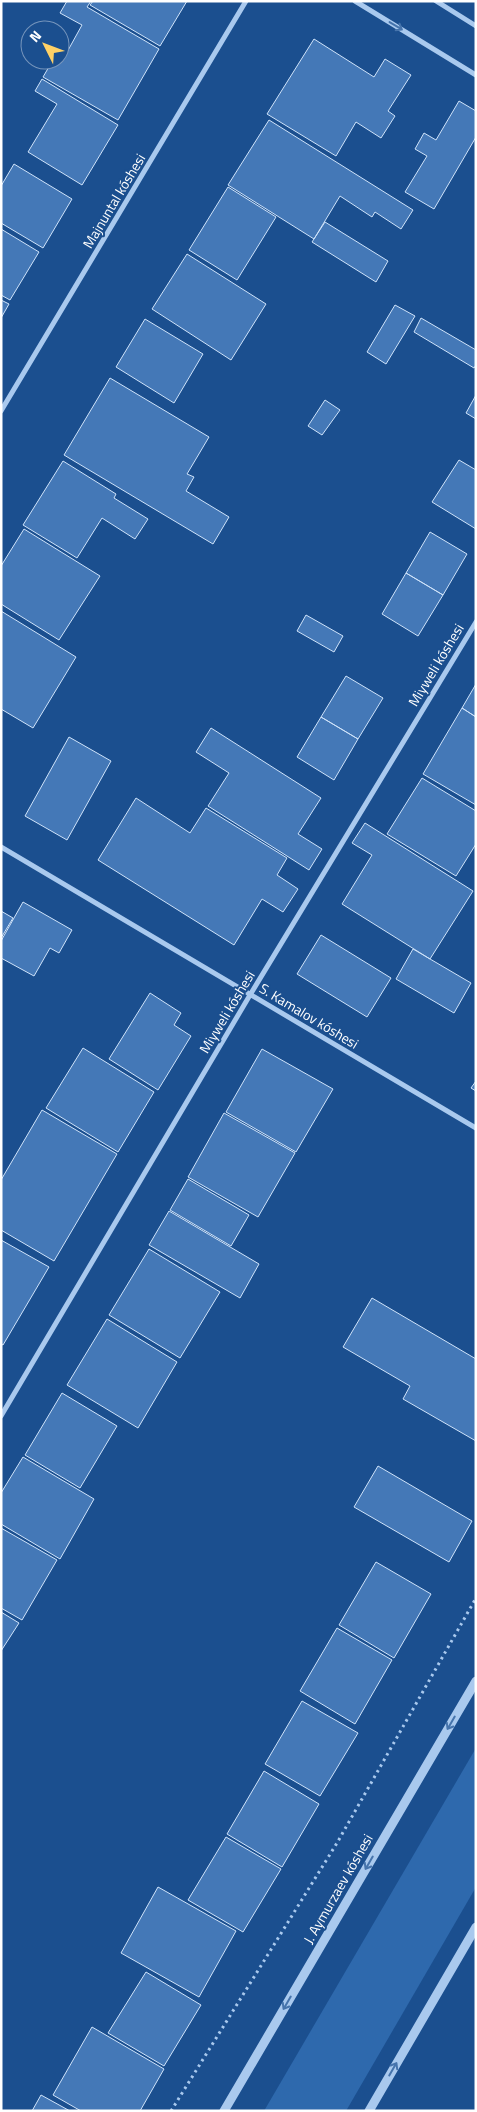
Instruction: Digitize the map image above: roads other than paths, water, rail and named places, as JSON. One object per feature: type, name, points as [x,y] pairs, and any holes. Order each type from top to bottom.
[{"type":"street","name":"Majnuntal kóshesi","points":[[1,411],[246,1]]},
{"type":"street","points":[[354,1],[476,74]]},
{"type":"street","points":[[436,1],[476,26]]},
{"type":"street","name":"Miyweli kóshesi","points":[[1,1416],[250,995],[476,622]]},
{"type":"street","name":"S. Kamalov kóshesi","points":[[1,847],[476,1128]]},
{"type":"street","name":"J. Aymurzaev kóshesi","points":[[224,2111],[476,1681]]},
{"type":"street","points":[[369,2111],[476,1927]]}]
